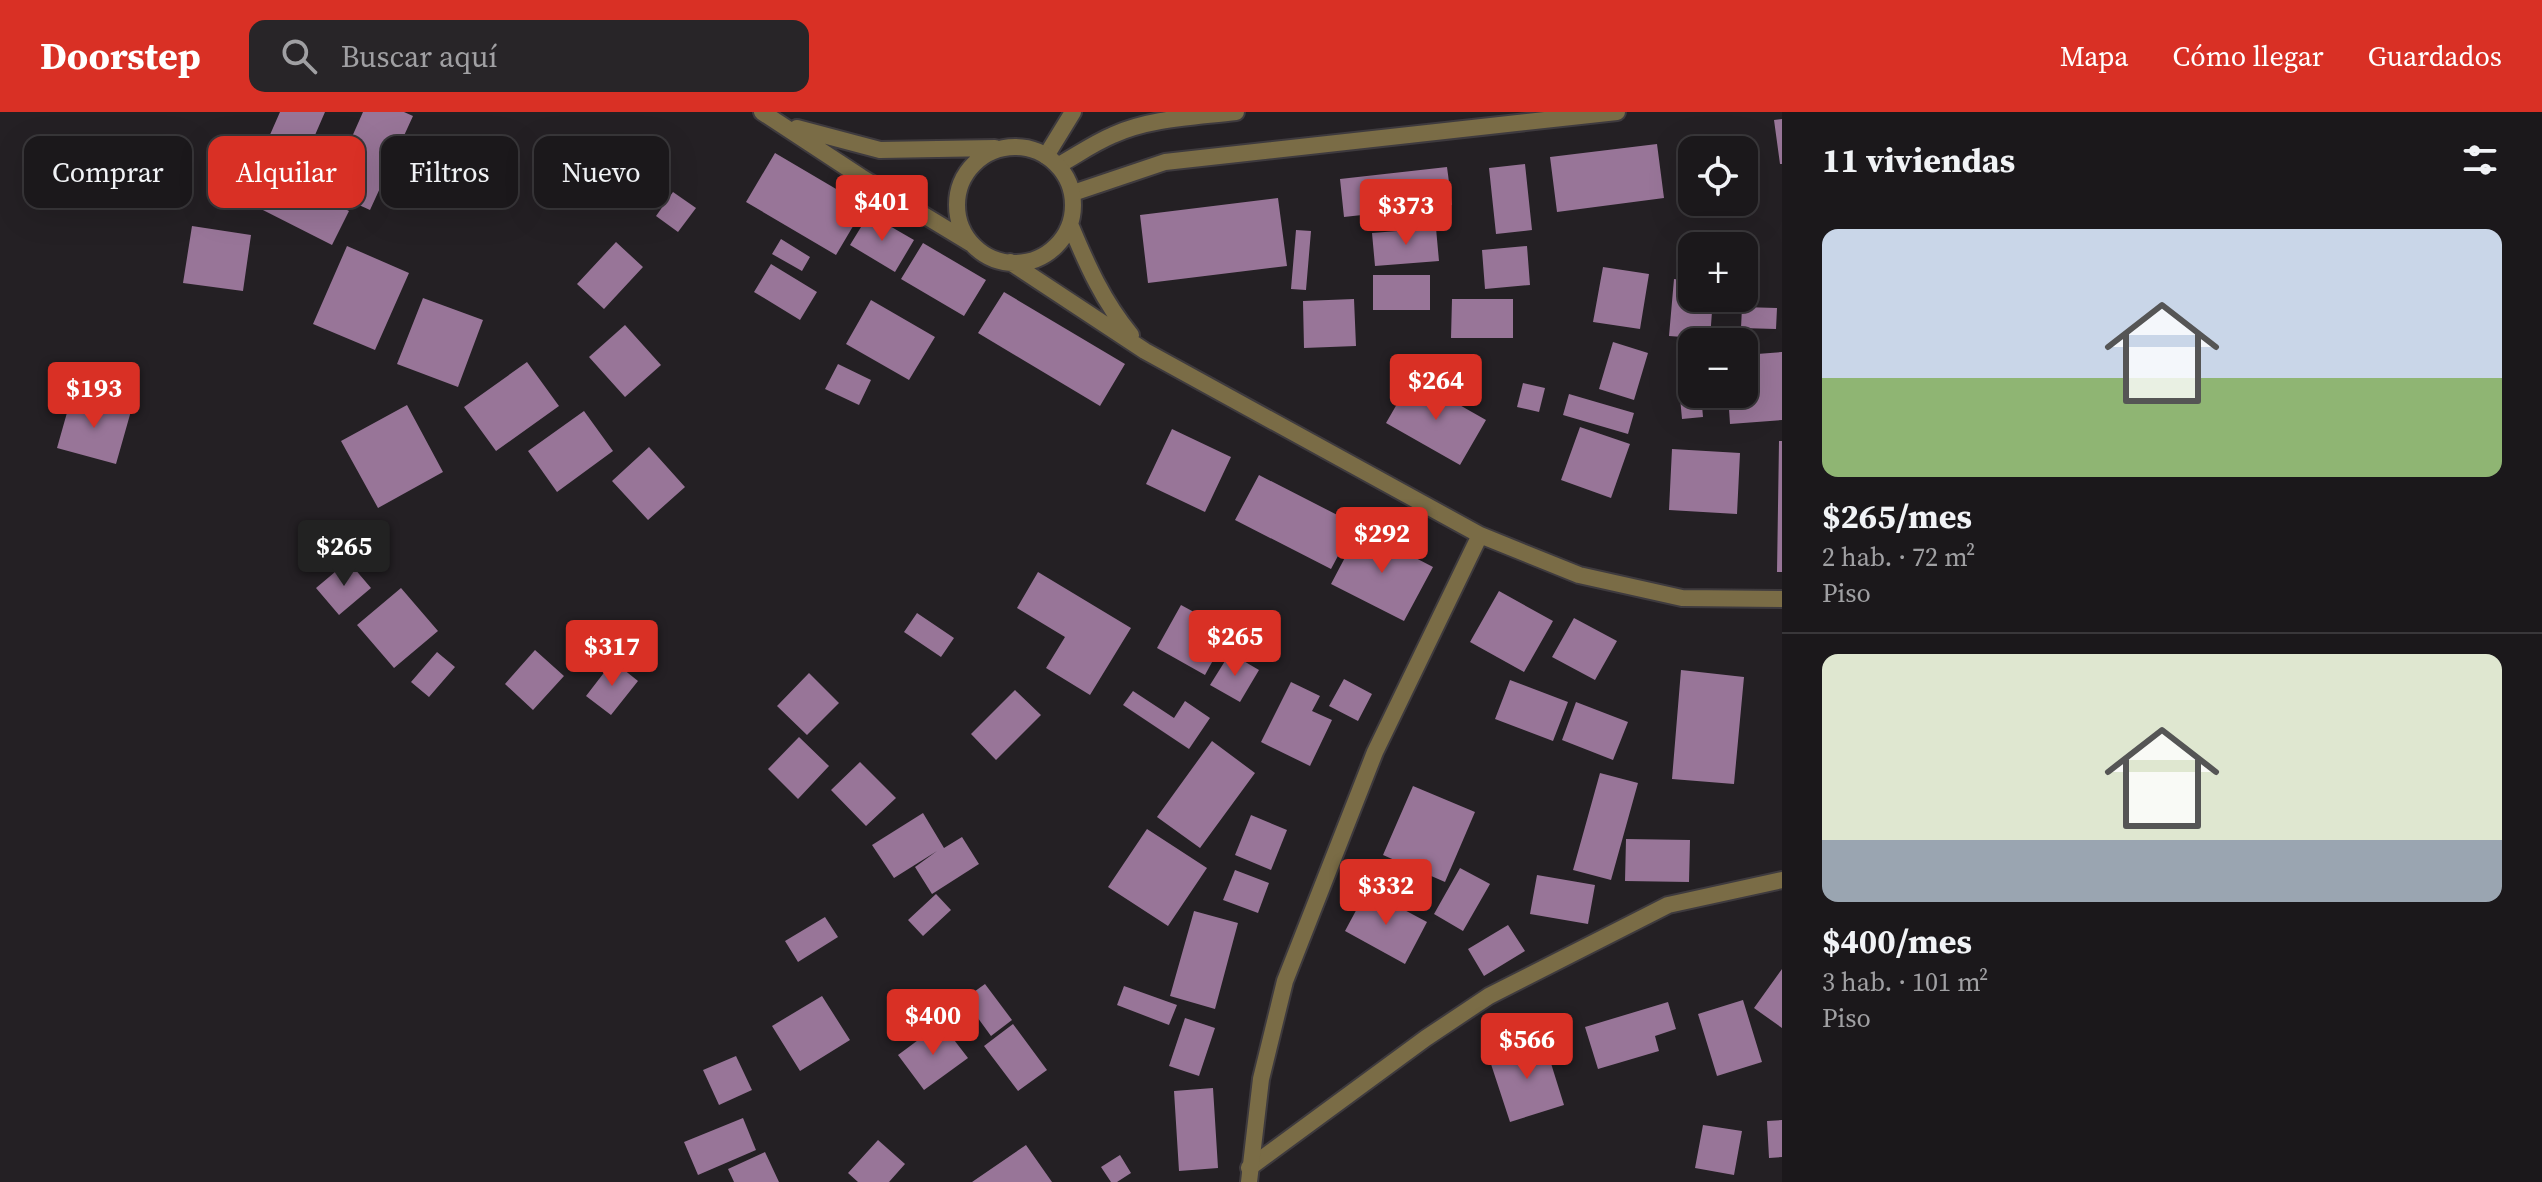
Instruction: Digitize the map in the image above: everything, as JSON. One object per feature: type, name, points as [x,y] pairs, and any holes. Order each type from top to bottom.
[{"type":"street","points":[[762,112],[861,177],[972,243],[983,253],[1010,262],[1145,351],[1480,535],[1579,575],[1682,598],[1782,599]]},
{"type":"street","points":[[1052,160],[1073,112]]},
{"type":"street","points":[[1052,160],[1136,127],[1236,112]]},
{"type":"street","points":[[1073,193],[1165,162],[1617,112]]},
{"type":"street","points":[[785,125],[880,150],[1016,146],[1032,149],[1052,160],[1073,193],[1070,224],[1052,250],[1025,262],[1010,262]]},
{"type":"street","points":[[972,243],[958,218],[959,189],[974,163],[1000,148]]},
{"type":"street","points":[[1070,224],[1093,281],[1145,351]]},
{"type":"street","points":[[1249,1175],[1261,1079],[1285,981],[1375,752],[1480,535]]},
{"type":"street","points":[[1249,1175],[1426,1038],[1489,996],[1668,905],[1782,880]]},
{"type":"building","points":[[280,112],[325,112],[315,136],[269,136]]},
{"type":"building","points":[[363,112],[404,112],[413,116],[404,136],[381,136],[381,186],[370,210],[365,208],[365,136],[352,136]]},
{"type":"building","points":[[1782,119],[1782,164],[1780,164],[1774,120]]},
{"type":"building","points":[[1657,144],[1664,198],[1557,212],[1550,157]]},
{"type":"building","points":[[775,153],[865,206],[836,255],[746,202]]},
{"type":"building","points":[[1525,164],[1532,230],[1496,234],[1489,168]]},
{"type":"building","points":[[1447,167],[1452,205],[1344,217],[1340,179]]},
{"type":"building","points":[[673,192],[696,208],[678,232],[656,216],[662,208],[669,208],[669,198]]},
{"type":"building","points":[[1278,198],[1287,266],[1148,283],[1140,215]]},
{"type":"building","points":[[259,208],[343,208],[349,211],[332,245]]},
{"type":"building","points":[[869,214],[914,240],[895,272],[850,245]]},
{"type":"building","points":[[192,226],[251,235],[243,291],[183,283]]},
{"type":"building","points":[[1436,228],[1439,261],[1375,266],[1372,233]]},
{"type":"building","points":[[1296,230],[1311,231],[1306,290],[1291,289]]},
{"type":"building","points":[[781,239],[810,257],[802,271],[772,254]]},
{"type":"building","points":[[616,242],[643,267],[604,309],[577,284]]},
{"type":"building","points":[[923,243],[986,280],[964,316],[901,279]]},
{"type":"building","points":[[347,246],[409,273],[375,350],[313,324]]},
{"type":"building","points":[[1527,246],[1530,285],[1485,289],[1482,250]]},
{"type":"building","points":[[771,264],[817,292],[800,320],[754,292]]},
{"type":"building","points":[[1603,267],[1649,274],[1640,329],[1593,322]]},
{"type":"building","points":[[1373,275],[1430,275],[1430,310],[1373,310]]},
{"type":"building","points":[[1674,279],[1678,279],[1678,312],[1712,312],[1711,328],[1678,328],[1678,337],[1669,336]]},
{"type":"building","points":[[1004,292],[1125,364],[1100,406],[978,333]]},
{"type":"building","points":[[423,298],[483,320],[458,387],[397,364]]},
{"type":"building","points":[[1354,299],[1356,346],[1304,348],[1303,301]]},
{"type":"building","points":[[1452,299],[1513,299],[1513,338],[1451,338]]},
{"type":"building","points":[[871,300],[935,337],[909,380],[846,344]]},
{"type":"building","points":[[1758,307],[1777,308],[1776,329],[1741,328],[1742,312],[1758,312]]},
{"type":"building","points":[[625,325],[661,365],[625,397],[589,357]]},
{"type":"building","points":[[1613,342],[1648,353],[1634,400],[1599,389]]},
{"type":"building","points":[[1782,352],[1782,420],[1730,424],[1729,408],[1758,408],[1758,354]]},
{"type":"building","points":[[527,362],[559,406],[496,451],[464,407]]},
{"type":"building","points":[[838,364],[871,380],[859,405],[825,389]]},
{"type":"building","points":[[1412,378],[1486,420],[1460,465],[1386,423]]},
{"type":"building","points":[[1523,383],[1545,388],[1539,412],[1517,407]]},
{"type":"building","points":[[1569,394],[1634,413],[1628,434],[1563,415]]},
{"type":"building","points":[[72,395],[131,411],[116,464],[57,448]]},
{"type":"building","points":[[407,405],[443,472],[378,508],[341,441]]},
{"type":"building","points":[[1681,408],[1702,408],[1703,417],[1682,419]]},
{"type":"building","points":[[584,411],[613,451],[557,492],[528,451]]},
{"type":"building","points":[[1580,427],[1630,444],[1611,498],[1561,480]]},
{"type":"building","points":[[1172,429],[1231,457],[1205,512],[1146,484]]},
{"type":"building","points":[[1779,441],[1782,441],[1782,572],[1777,572]]},
{"type":"building","points":[[649,447],[685,487],[648,520],[612,481]]},
{"type":"building","points":[[1672,449],[1740,453],[1737,514],[1669,510]]},
{"type":"building","points":[[1259,475],[1355,524],[1331,569],[1235,520]]},
{"type":"building","points":[[1360,529],[1433,567],[1404,621],[1331,584]]},
{"type":"building","points":[[348,561],[371,588],[339,615],[316,588]]},
{"type":"building","points":[[1038,572],[1131,628],[1090,695],[1046,668],[1065,637],[1017,608]]},
{"type":"building","points":[[401,588],[438,631],[394,668],[357,625]]},
{"type":"building","points":[[1499,591],[1553,621],[1524,672],[1470,642]]},
{"type":"building","points":[[1181,605],[1229,631],[1205,675],[1157,648]]},
{"type":"building","points":[[917,613],[954,638],[941,657],[904,632]]},
{"type":"building","points":[[1574,618],[1617,641],[1595,680],[1552,657]]},
{"type":"building","points":[[535,650],[564,676],[533,710],[505,684]]},
{"type":"building","points":[[437,652],[455,667],[429,697],[411,682]]},
{"type":"building","points":[[1230,653],[1259,670],[1240,702],[1210,685]]},
{"type":"building","points":[[613,661],[638,681],[611,715],[586,696]]},
{"type":"building","points":[[1681,670],[1744,677],[1734,784],[1672,779]]},
{"type":"building","points":[[809,673],[839,703],[807,735],[777,706]]},
{"type":"building","points":[[1344,679],[1372,694],[1358,721],[1329,706]]},
{"type":"building","points":[[1510,680],[1568,702],[1553,741],[1495,719]]},
{"type":"building","points":[[1291,682],[1320,696],[1312,711],[1332,720],[1310,766],[1261,742]]},
{"type":"building","points":[[1015,690],[1041,715],[996,760],[971,734]]},
{"type":"building","points":[[1133,691],[1174,718],[1185,701],[1210,718],[1189,749],[1123,705]]},
{"type":"building","points":[[1576,702],[1628,722],[1613,760],[1562,740]]},
{"type":"building","points":[[799,737],[829,766],[798,799],[768,769]]},
{"type":"building","points":[[1212,741],[1255,773],[1200,848],[1157,817]]},
{"type":"building","points":[[860,762],[896,798],[866,826],[831,790]]},
{"type":"building","points":[[1600,773],[1638,783],[1611,880],[1573,870]]},
{"type":"building","points":[[1413,786],[1475,812],[1445,882],[1383,855]]},
{"type":"building","points":[[923,813],[944,848],[962,837],[979,864],[932,894],[915,867],[937,851],[894,878],[872,845]]},
{"type":"building","points":[[1251,815],[1287,830],[1271,870],[1235,855]]},
{"type":"building","points":[[1147,829],[1207,868],[1168,926],[1108,887]]},
{"type":"building","points":[[1626,839],[1690,840],[1689,882],[1625,881]]},
{"type":"building","points":[[1460,868],[1490,884],[1463,931],[1434,914]]},
{"type":"building","points":[[1235,870],[1269,883],[1258,913],[1223,900]]},
{"type":"building","points":[[1537,875],[1595,885],[1588,924],[1530,914]]},
{"type":"building","points":[[1367,890],[1427,922],[1405,964],[1345,931]]},
{"type":"building","points":[[936,894],[951,910],[923,936],[908,920]]},
{"type":"building","points":[[1194,911],[1238,923],[1215,1009],[1170,996]]},
{"type":"building","points":[[825,917],[838,937],[798,962],[785,941]]},
{"type":"building","points":[[1508,925],[1525,951],[1484,976],[1468,949]]},
{"type":"building","points":[[1782,969],[1782,1028],[1754,1008]]},
{"type":"building","points":[[985,984],[1012,1020],[991,1036],[964,999]]},
{"type":"building","points":[[1124,986],[1177,1005],[1169,1025],[1117,1005]]},
{"type":"building","points":[[822,996],[850,1040],[800,1071],[772,1026]]},
{"type":"building","points":[[1743,1000],[1762,1062],[1717,1076],[1698,1014]]},
{"type":"building","points":[[1668,1002],[1676,1029],[1655,1036],[1659,1051],[1598,1069],[1585,1027]]},
{"type":"building","points":[[1185,1018],[1215,1028],[1199,1076],[1169,1066]]},
{"type":"building","points":[[941,1023],[968,1058],[924,1090],[898,1055]]},
{"type":"building","points":[[1013,1024],[1047,1070],[1018,1091],[984,1046]]},
{"type":"building","points":[[1544,1041],[1564,1105],[1510,1122],[1489,1058]]},
{"type":"building","points":[[736,1056],[752,1090],[719,1105],[703,1070]]},
{"type":"building","points":[[1213,1088],[1218,1168],[1179,1171],[1174,1091]]},
{"type":"building","points":[[743,1118],[756,1150],[698,1175],[684,1142]]},
{"type":"building","points":[[1782,1120],[1782,1157],[1769,1158],[1767,1121]]},
{"type":"building","points":[[1703,1125],[1742,1131],[1734,1175],[1695,1168]]},
{"type":"building","points":[[878,1140],[905,1164],[889,1182],[858,1182],[848,1173]]},
{"type":"building","points":[[1026,1145],[1052,1182],[972,1182]]},
{"type":"building","points":[[765,1152],[779,1182],[734,1182],[728,1169]]},
{"type":"building","points":[[1120,1155],[1131,1173],[1117,1182],[1111,1182],[1101,1167]]}]
